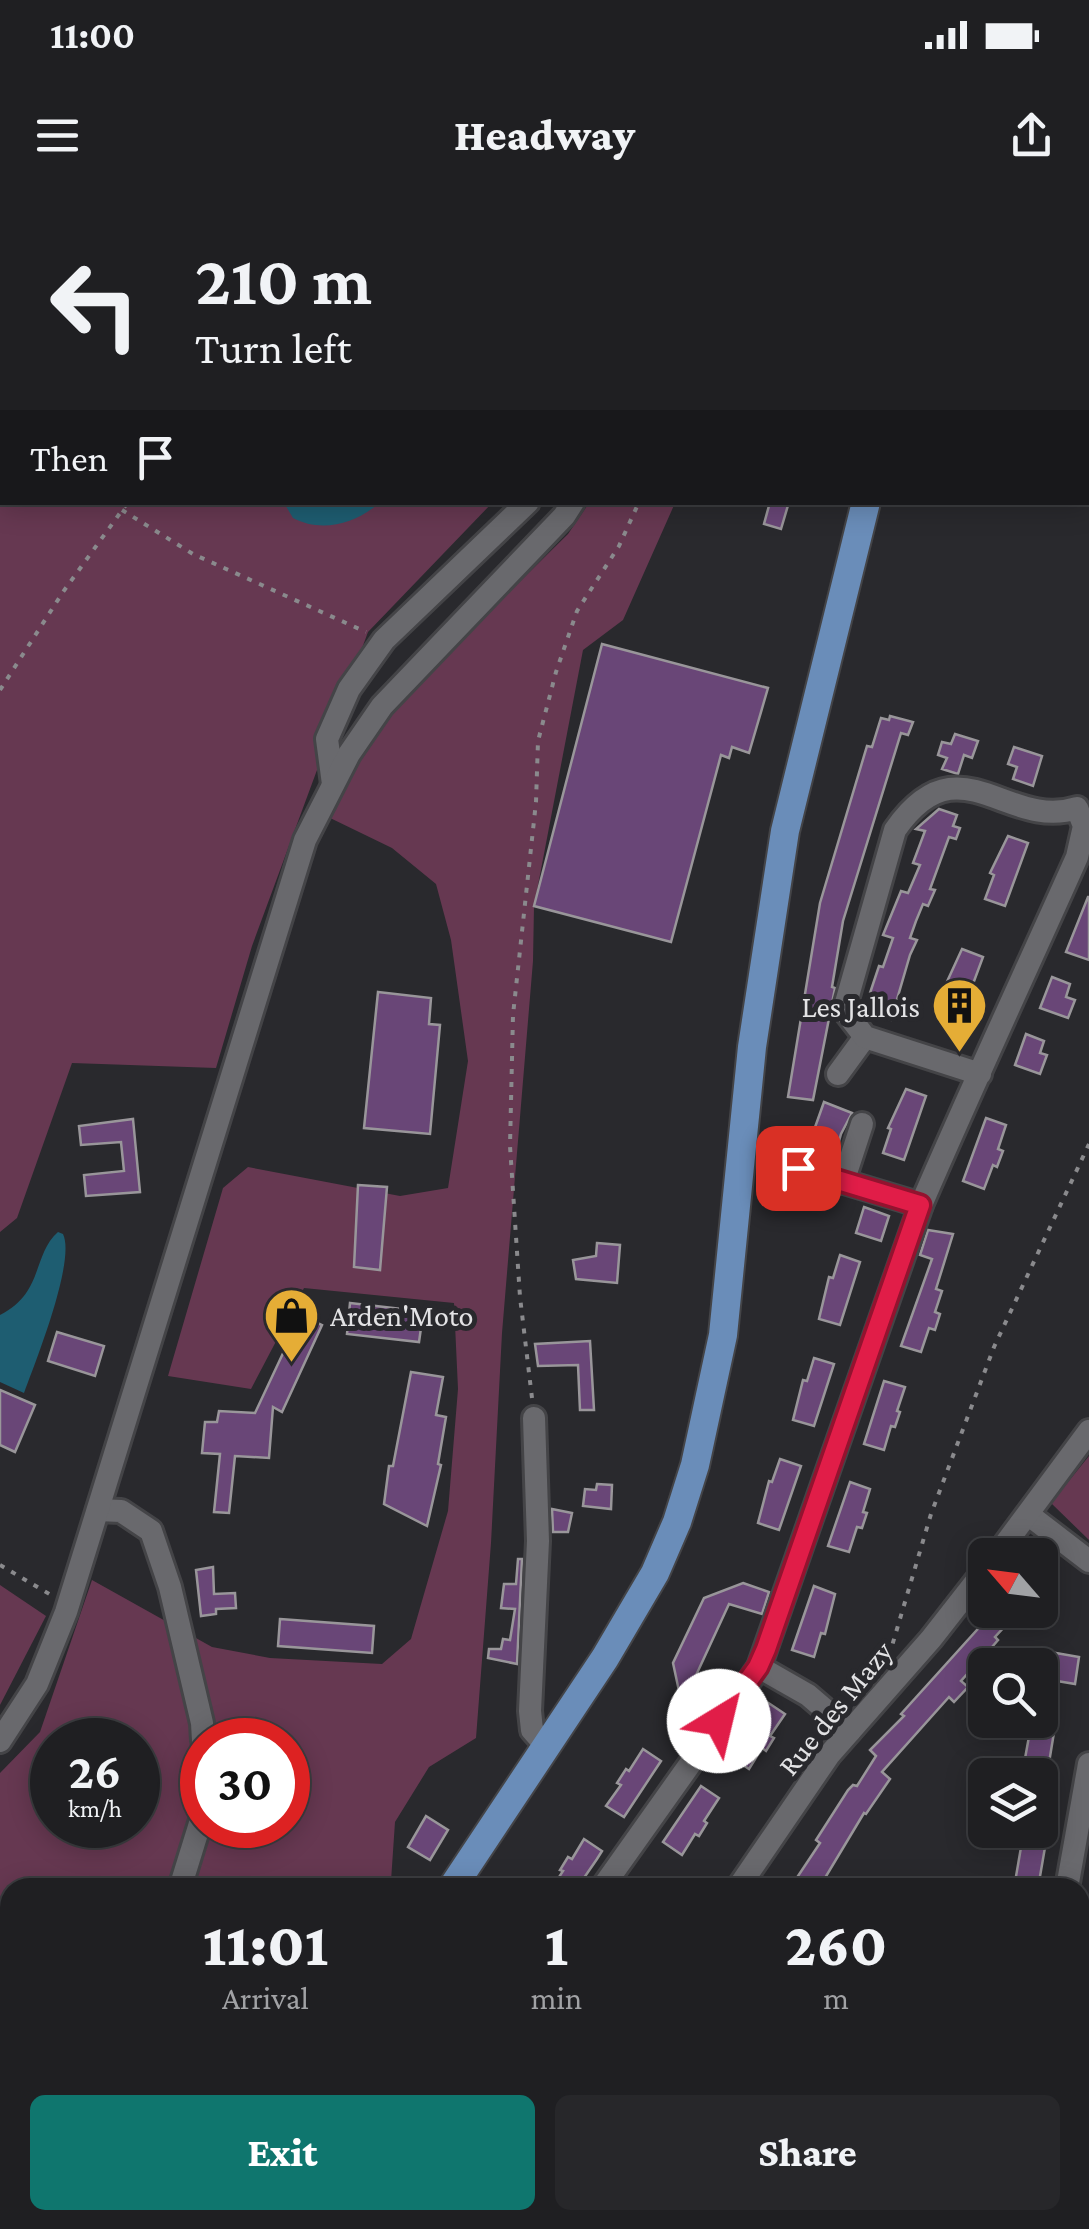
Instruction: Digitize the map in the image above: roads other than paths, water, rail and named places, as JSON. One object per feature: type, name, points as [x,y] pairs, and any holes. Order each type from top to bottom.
[{"type":"main road","points":[[459,1878],[606,1658],[654,1573],[696,1465],[723,1335],[752,1047],[785,830],[865,505]]},
{"type":"street","points":[[333,784],[327,739],[348,689],[384,640],[525,505]]},
{"type":"street","points":[[0,1741],[37,1684],[68,1605],[305,840],[349,754],[382,706],[572,505]]},
{"type":"street","points":[[609,1878],[758,1667],[920,1205],[980,1074],[1077,857],[1084,826],[1078,808],[1062,813],[1042,811],[971,789],[926,795],[894,830],[844,1010],[864,1038],[980,1074]]},
{"type":"street","points":[[838,1074],[864,1038]]},
{"type":"street","points":[[843,1182],[862,1124]]},
{"type":"street","points":[[798,1168],[920,1205]]},
{"type":"street","points":[[534,1418],[538,1541],[530,1712],[532,1730],[547,1747]]},
{"type":"street","points":[[1011,1538],[1089,1432]]},
{"type":"street","points":[[98,1510],[121,1511],[150,1531],[170,1587],[201,1718]]},
{"type":"street","points":[[1029,1515],[1089,1561]]},
{"type":"street","name":"Rue des Mazy","points":[[745,1878],[830,1755],[968,1591]]},
{"type":"street","points":[[758,1667],[808,1694],[850,1732]]},
{"type":"street","points":[[1069,1878],[1089,1764]]},
{"type":"street","points":[[183,1878],[192,1848]]},
{"type":"water","points":[[286,505],[376,505],[338,524],[315,525],[293,518]]},
{"type":"water","points":[[58,1232],[63,1234],[66,1247],[64,1266],[45,1337],[24,1393],[0,1382],[0,1315],[24,1296]]},
{"type":"place","name":"Les Jallois","points":[[959,1055]]},
{"type":"place","name":"Arden'Moto","points":[[291,1364]]}]
